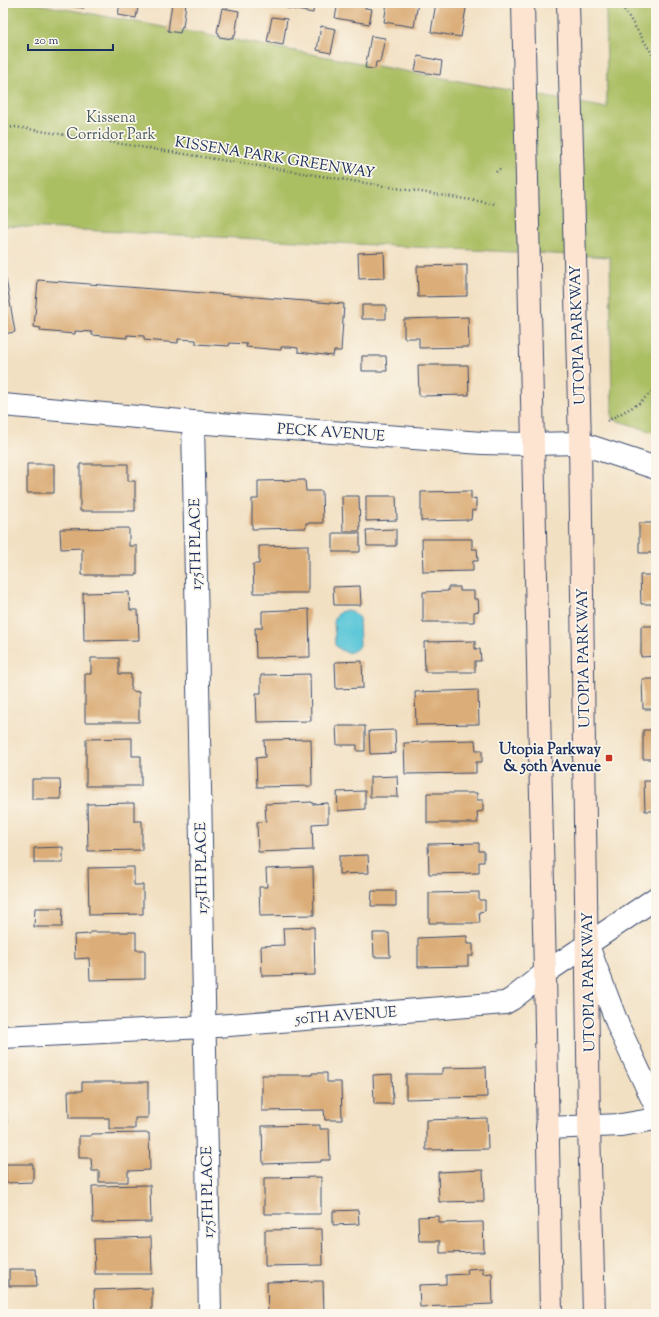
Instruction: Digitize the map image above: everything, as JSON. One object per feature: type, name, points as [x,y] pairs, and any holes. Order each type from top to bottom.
[{"type":"main road","points":[[523,3],[545,973],[550,1314]]},
{"type":"main road","name":"UTOPIA PARKWAY","points":[[568,3],[580,443],[589,1126],[594,1314]]},
{"type":"street","name":"PECK AVENUE","points":[[3,405],[193,422],[482,443],[580,443],[656,468]]},
{"type":"street","name":"175TH PLACE","points":[[193,422],[210,1314]]},
{"type":"street","name":"50TH AVENUE","points":[[3,1037],[204,1027],[504,1003],[545,973],[656,898]]},
{"type":"street","points":[[587,945],[618,1028],[656,1107]]},
{"type":"street","points":[[547,1128],[621,1125],[656,1119]]},
{"type":"path","points":[[620,3],[656,60]]},
{"type":"path","name":"KISSENA PARK GREENWAY","points":[[3,128],[16,127],[496,204]]},
{"type":"path","points":[[607,421],[638,404],[656,388]]},
{"type":"green space","name":"Kissena Corridor Park","points":[[3,3],[32,3],[607,108],[606,3],[656,3],[656,433],[612,419],[610,257],[3,226]]},
{"type":"water","points":[[347,610],[353,612],[359,618],[360,646],[350,652],[345,652],[335,645],[334,618],[340,612]]},
{"type":"building","points":[[71,3],[85,3],[84,8],[70,6]]},
{"type":"building","points":[[120,3],[139,3],[136,18],[118,15]]},
{"type":"building","points":[[172,3],[186,3],[183,27],[182,26],[180,33],[168,31]]},
{"type":"building","points":[[287,3],[314,3],[313,13],[286,8]]},
{"type":"building","points":[[338,3],[366,3],[365,8],[372,9],[369,24],[335,18]]},
{"type":"building","points":[[387,3],[418,3],[414,27],[384,22]]},
{"type":"building","points":[[436,3],[467,3],[461,37],[431,32]]},
{"type":"building","points":[[222,8],[239,11],[235,36],[233,36],[233,39],[219,37],[219,33],[217,32]]},
{"type":"building","points":[[272,17],[287,19],[283,45],[267,42]]},
{"type":"building","points":[[321,26],[336,29],[331,53],[317,50]]},
{"type":"building","points":[[371,36],[385,38],[380,62],[376,62],[375,69],[365,68]]},
{"type":"building","points":[[418,56],[442,61],[440,75],[415,71]]},
{"type":"building","points":[[384,252],[385,278],[359,279],[358,253]]},
{"type":"building","points":[[467,265],[467,296],[418,297],[417,266]]},
{"type":"building","points":[[6,279],[15,332],[3,334],[3,280]]},
{"type":"building","points":[[38,280],[344,304],[341,351],[334,351],[333,356],[298,352],[298,348],[290,347],[281,347],[281,350],[246,347],[247,344],[230,343],[229,346],[196,344],[196,340],[178,339],[178,343],[144,340],[144,336],[127,335],[127,338],[92,335],[92,332],[75,331],[75,334],[40,331],[41,328],[34,327]]},
{"type":"building","points":[[362,305],[386,305],[386,319],[362,319]]},
{"type":"building","points":[[468,317],[469,347],[419,348],[419,338],[404,338],[404,319]]},
{"type":"building","points":[[362,356],[386,356],[387,371],[362,371]]},
{"type":"building","points":[[418,365],[468,365],[469,395],[419,396]]},
{"type":"building","points":[[27,464],[54,464],[54,493],[27,493]]},
{"type":"building","points":[[80,464],[128,464],[128,481],[135,481],[135,511],[80,511]]},
{"type":"building","points":[[305,480],[306,491],[322,491],[323,523],[306,523],[306,528],[252,529],[252,499],[258,499],[258,481]]},
{"type":"building","points":[[471,491],[471,499],[476,498],[476,511],[472,510],[471,520],[421,521],[421,492]]},
{"type":"building","points":[[342,496],[359,496],[360,531],[343,531]]},
{"type":"building","points":[[366,496],[396,496],[397,520],[366,521]]},
{"type":"building","points":[[639,523],[656,523],[656,553],[639,553]]},
{"type":"building","points":[[129,528],[129,546],[137,546],[137,575],[82,575],[82,548],[61,549],[60,529]]},
{"type":"building","points":[[396,529],[396,546],[367,546],[366,530]]},
{"type":"building","points":[[333,533],[360,533],[360,552],[333,552]]},
{"type":"building","points":[[422,539],[472,539],[472,549],[477,549],[478,561],[473,561],[473,571],[423,572]]},
{"type":"building","points":[[308,545],[308,593],[254,593],[253,564],[259,564],[259,546]]},
{"type":"building","points":[[640,575],[656,575],[656,604],[641,604]]},
{"type":"building","points":[[360,586],[361,605],[334,605],[333,587]]},
{"type":"building","points":[[448,587],[460,587],[460,591],[474,591],[474,599],[478,599],[479,611],[474,612],[474,622],[423,622],[423,592],[448,591]]},
{"type":"building","points":[[129,592],[130,610],[138,610],[139,640],[84,641],[83,593]]},
{"type":"building","points":[[309,609],[310,657],[256,658],[255,628],[262,628],[262,611]]},
{"type":"building","points":[[641,626],[656,626],[656,656],[641,657]]},
{"type":"building","points":[[475,641],[475,649],[480,649],[481,661],[475,661],[475,672],[425,672],[424,642]]},
{"type":"building","points":[[91,658],[119,658],[119,674],[131,674],[131,691],[139,692],[139,722],[85,722],[85,674],[91,674]]},
{"type":"building","points":[[362,661],[363,688],[336,689],[335,662]]},
{"type":"building","points":[[310,674],[311,721],[257,722],[256,693],[261,693],[261,675]]},
{"type":"building","points":[[642,679],[656,679],[656,709],[643,709]]},
{"type":"building","points":[[478,690],[479,724],[416,725],[415,692]]},
{"type":"building","points":[[336,726],[365,726],[365,751],[357,751],[357,745],[337,745]]},
{"type":"building","points":[[395,730],[396,753],[370,754],[369,731]]},
{"type":"building","points":[[643,730],[656,730],[656,759],[643,759]]},
{"type":"building","points":[[132,738],[132,756],[141,756],[141,786],[86,786],[86,739]]},
{"type":"building","points":[[311,739],[312,786],[257,787],[256,758],[265,757],[264,740]]},
{"type":"building","points":[[475,740],[476,750],[482,750],[482,762],[476,762],[476,773],[405,774],[404,743]]},
{"type":"building","points":[[397,776],[398,797],[370,797],[370,777]]},
{"type":"building","points":[[32,779],[60,779],[61,799],[32,799]]},
{"type":"building","points":[[644,781],[656,781],[656,811],[645,811]]},
{"type":"building","points":[[365,791],[365,809],[338,811],[337,792]]},
{"type":"building","points":[[427,793],[477,793],[477,800],[483,800],[483,811],[477,812],[478,823],[427,823]]},
{"type":"building","points":[[312,802],[312,804],[328,803],[328,823],[312,824],[313,850],[258,852],[257,822],[266,821],[265,804]]},
{"type":"building","points":[[134,803],[134,821],[142,821],[142,850],[88,851],[87,804]]},
{"type":"building","points":[[479,843],[479,851],[484,851],[484,862],[479,862],[479,873],[429,874],[428,844]]},
{"type":"building","points":[[63,847],[63,863],[34,863],[34,848]]},
{"type":"building","points":[[368,855],[369,873],[339,874],[339,856]]},
{"type":"building","points":[[134,867],[134,885],[143,885],[143,914],[89,915],[88,868]]},
{"type":"building","points":[[313,867],[314,915],[260,916],[259,887],[267,887],[266,869]]},
{"type":"building","points":[[372,891],[396,891],[396,906],[371,906]]},
{"type":"building","points":[[479,892],[479,900],[485,900],[485,911],[479,912],[480,923],[429,923],[429,893]]},
{"type":"building","points":[[35,908],[63,908],[62,927],[34,927]]},
{"type":"building","points":[[314,927],[315,975],[262,976],[261,946],[284,945],[283,928]]},
{"type":"building","points":[[90,932],[136,932],[136,950],[145,950],[145,979],[90,980],[89,958],[75,959],[74,935],[90,934]]},
{"type":"building","points":[[373,933],[389,933],[390,957],[374,957]]},
{"type":"building","points":[[467,936],[467,944],[473,944],[473,956],[468,956],[468,966],[418,967],[418,938]]},
{"type":"building","points":[[486,1067],[487,1097],[406,1099],[406,1074],[442,1074],[442,1068]]},
{"type":"building","points":[[312,1073],[327,1073],[327,1082],[341,1082],[342,1120],[325,1120],[324,1110],[262,1111],[262,1075],[312,1075]]},
{"type":"building","points":[[392,1074],[393,1104],[374,1104],[373,1075]]},
{"type":"building","points":[[82,1082],[148,1082],[148,1118],[135,1118],[135,1129],[109,1129],[109,1118],[69,1118],[68,1091],[82,1091]]},
{"type":"building","points":[[3,1098],[6,1098],[7,1125],[3,1125]]},
{"type":"building","points":[[487,1118],[488,1149],[426,1150],[426,1120]]},
{"type":"building","points":[[320,1125],[320,1129],[329,1129],[330,1160],[321,1160],[321,1162],[263,1164],[262,1126]]},
{"type":"building","points":[[149,1133],[150,1170],[128,1171],[128,1182],[99,1182],[99,1171],[92,1171],[91,1158],[79,1158],[79,1136],[91,1136],[91,1134]]},
{"type":"building","points":[[4,1138],[5,1165],[3,1165]]},
{"type":"building","points":[[6,1164],[33,1164],[33,1182],[6,1183]]},
{"type":"building","points":[[483,1170],[484,1201],[439,1202],[438,1172]]},
{"type":"building","points":[[321,1177],[321,1214],[264,1214],[264,1178]]},
{"type":"building","points":[[150,1185],[151,1222],[93,1223],[92,1186]]},
{"type":"building","points":[[358,1210],[359,1224],[333,1225],[333,1211]]},
{"type":"building","points":[[439,1216],[439,1223],[483,1222],[484,1252],[440,1253],[440,1241],[419,1241],[418,1217]]},
{"type":"building","points":[[322,1229],[323,1265],[265,1266],[265,1230]]},
{"type":"building","points":[[151,1237],[152,1274],[95,1274],[94,1239]]},
{"type":"building","points":[[483,1268],[483,1274],[492,1273],[493,1304],[420,1307],[419,1285],[446,1284],[446,1275],[468,1274],[467,1269]]},
{"type":"building","points":[[9,1269],[36,1269],[37,1286],[9,1286]]},
{"type":"building","points":[[323,1281],[324,1314],[268,1314],[267,1282]]},
{"type":"building","points":[[152,1288],[152,1314],[95,1314],[94,1290]]},
{"type":"place","name":"Utopia Parkway & 50th Avenue","points":[[609,758]]}]
